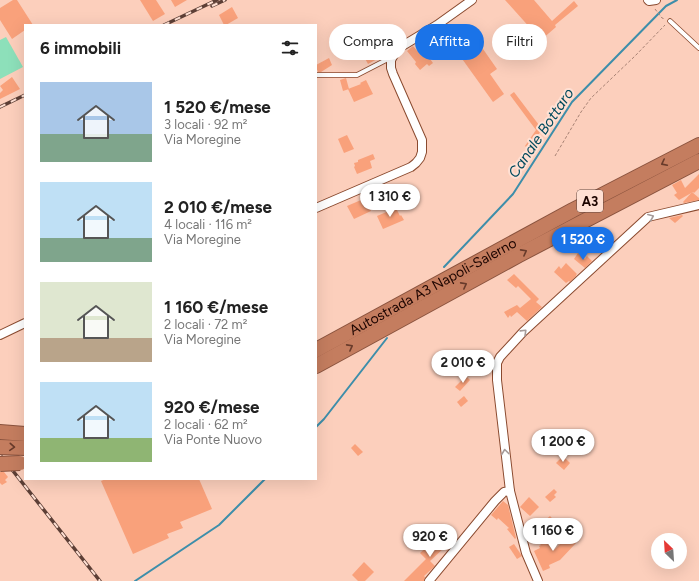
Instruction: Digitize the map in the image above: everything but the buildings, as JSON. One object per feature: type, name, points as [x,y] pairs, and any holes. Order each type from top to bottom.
[{"type":"highway","name":"Autostrada A3 Napoli-Salerno","points":[[317,349],[573,210],[699,145]]},
{"type":"highway","name":"Autostrada A3 Napoli-Salerno","points":[[317,365],[538,245],[699,161]]},
{"type":"highway","points":[[0,432],[24,434]]},
{"type":"highway","points":[[0,447],[24,448]]},
{"type":"highway","points":[[0,464],[23,463]]},
{"type":"street","points":[[407,43],[437,25],[472,0]]},
{"type":"street","points":[[317,208],[410,167],[420,158],[422,152],[422,140],[393,74],[391,68],[392,60]]},
{"type":"street","points":[[538,581],[526,552],[510,490],[497,380],[497,363],[500,357],[523,332],[648,217],[699,205]]},
{"type":"street","points":[[0,334],[24,323]]},
{"type":"street","points":[[430,581],[495,501],[504,492],[510,490]]},
{"type":"lane","points":[[670,21],[699,48]]},
{"type":"lane","points":[[317,75],[357,75],[386,60]]},
{"type":"path","points":[[655,10],[662,18]]},
{"type":"path","points":[[555,156],[591,98],[670,21]]},
{"type":"green space","points":[[6,37],[23,67],[0,79],[0,40]]},
{"type":"waterway","name":"Canale Bottaro","points":[[444,267],[513,194],[572,102],[666,6],[677,0]]},
{"type":"waterway","name":"Canale Bottaro","points":[[317,426],[387,338]]},
{"type":"waterway","name":"Canale Bottaro","points":[[135,581],[219,525],[264,480]]},
{"type":"railway","points":[[166,24],[217,0]]},
{"type":"railway","points":[[212,6],[225,0]]},
{"type":"railway","points":[[0,107],[24,95]]},
{"type":"railway","points":[[2,457],[100,581]]}]
